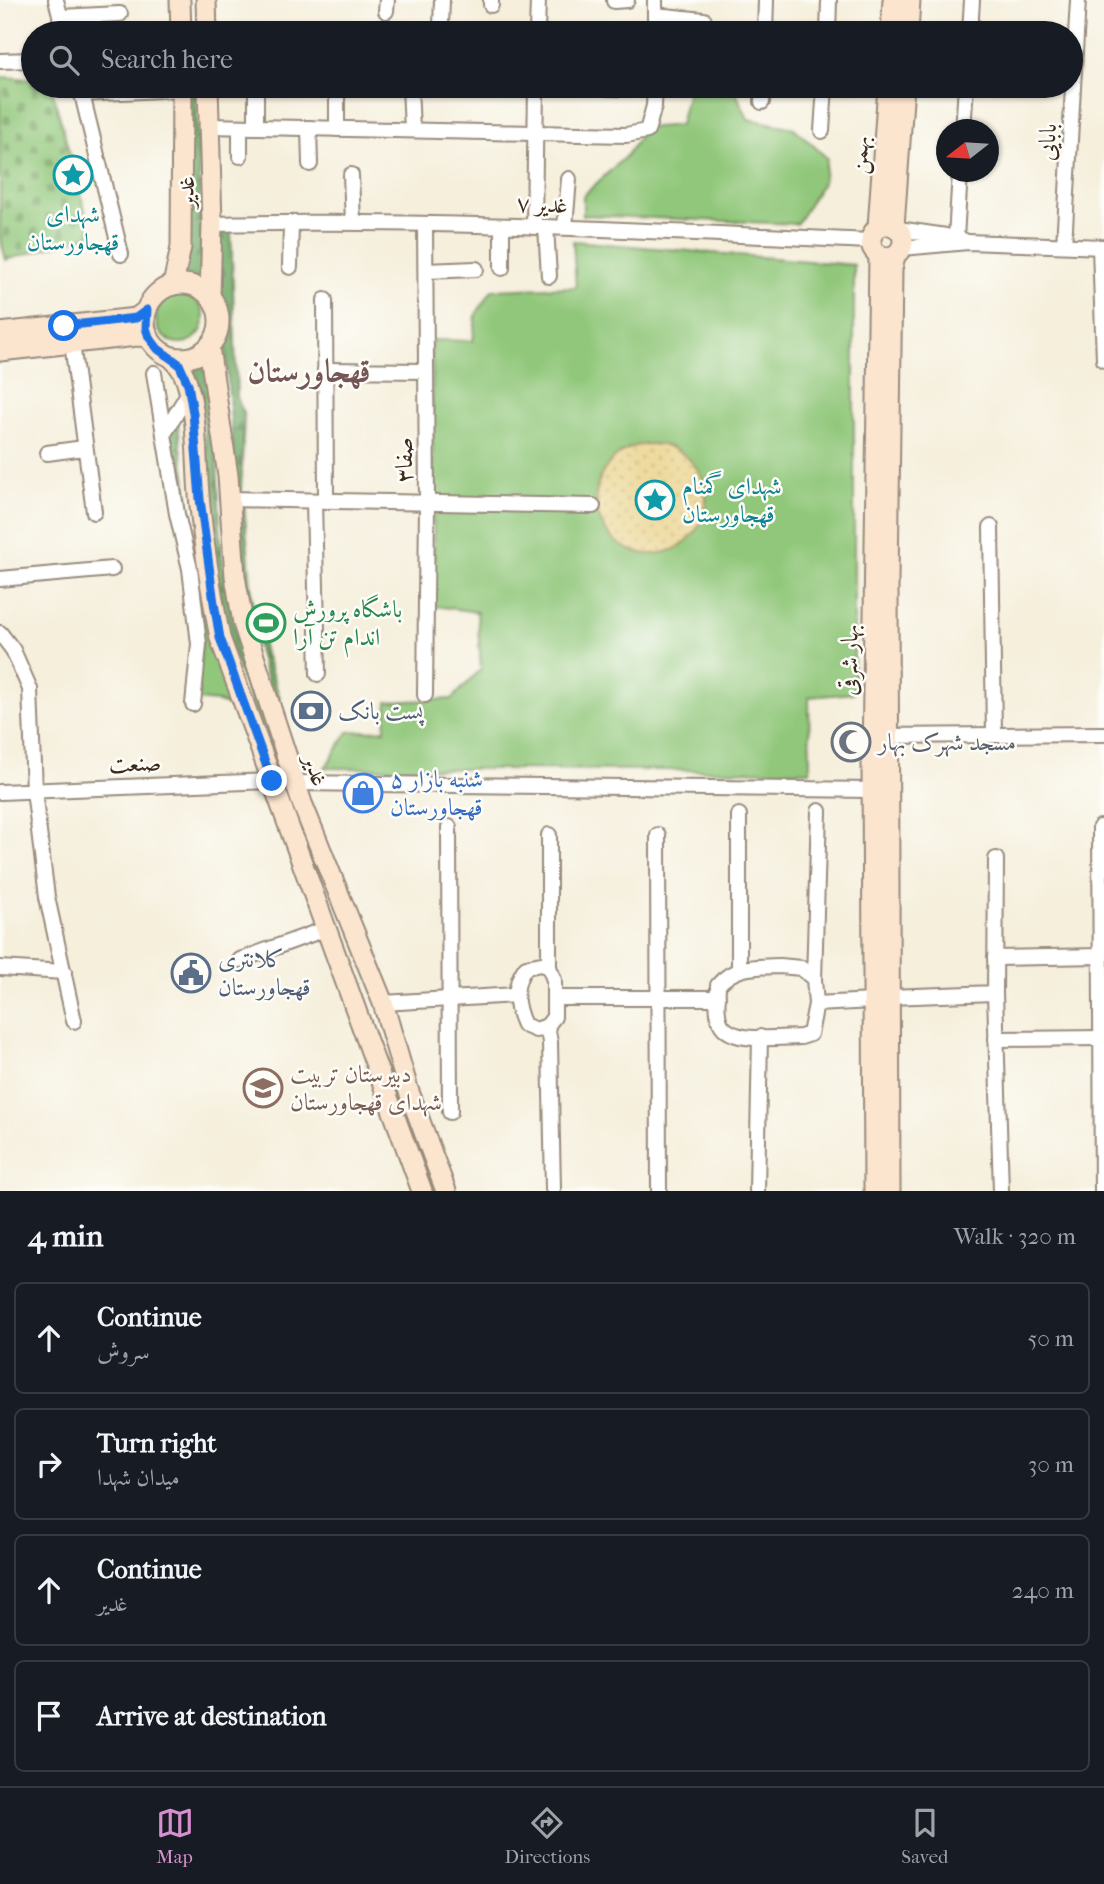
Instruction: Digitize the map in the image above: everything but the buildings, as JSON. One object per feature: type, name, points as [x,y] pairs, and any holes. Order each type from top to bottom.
[{"type":"main road","points":[[180,0],[181,21]]},
{"type":"main road","points":[[206,0],[207,21]]},
{"type":"main road","points":[[892,21],[893,0]]},
{"type":"main road","points":[[909,21],[910,0]]},
{"type":"main road","name":"غدیر","points":[[173,285],[181,255],[181,98]]},
{"type":"main road","name":"غدیر","points":[[208,98],[212,224],[210,297]]},
{"type":"main road","name":"بهمن","points":[[888,98],[888,241]]},
{"type":"main road","name":"بهمن","points":[[888,241],[903,98]]},
{"type":"main road","name":"بهار شرقی","points":[[873,1191],[881,999],[881,737],[890,459],[892,269],[888,241]]},
{"type":"main road","points":[[0,333],[136,318],[147,310],[160,292],[173,285],[197,287],[210,297],[215,304],[219,321],[215,338],[209,347],[192,357],[171,356],[158,349],[149,337],[146,328],[147,310]]},
{"type":"main road","points":[[0,351],[137,336],[149,337]]},
{"type":"main road","name":"غدیر","points":[[209,347],[228,477],[235,576],[243,623],[295,783],[383,1003],[408,1089],[446,1191]]},
{"type":"main road","name":"غدیر","points":[[171,356],[179,364],[193,413],[205,541],[220,638],[422,1191]]},
{"type":"main road","name":"بهار شرقی","points":[[881,737],[872,790],[890,1191]]},
{"type":"street","points":[[56,0],[61,21]]},
{"type":"street","points":[[441,21],[442,0]]},
{"type":"street","points":[[537,21],[538,0]]},
{"type":"street","points":[[765,21],[766,0]]},
{"type":"street","points":[[828,21],[829,0]]},
{"type":"street","points":[[971,21],[972,0]]},
{"type":"street","name":"بابایی","points":[[1077,21],[1078,0]]},
{"type":"street","points":[[655,7],[704,20]]},
{"type":"street","points":[[60,17],[120,14]]},
{"type":"street","points":[[0,61],[21,60]]},
{"type":"street","points":[[83,98],[121,254]]},
{"type":"street","points":[[240,156],[254,98]]},
{"type":"street","points":[[337,98],[337,129]]},
{"type":"street","points":[[411,98],[412,130]]},
{"type":"street","points":[[536,98],[540,227],[549,276]]},
{"type":"street","points":[[209,126],[626,135],[647,131],[654,98]]},
{"type":"street","points":[[762,98],[762,102]]},
{"type":"street","points":[[822,131],[824,98]]},
{"type":"street","points":[[964,119],[965,98]]},
{"type":"street","name":"بابایی","points":[[1063,245],[1072,98]]},
{"type":"street","points":[[309,128],[310,164]]},
{"type":"street","points":[[351,175],[354,222]]},
{"type":"street","points":[[565,227],[569,179]]},
{"type":"street","points":[[960,182],[962,240]]},
{"type":"street","name":"غدیر ۷","points":[[212,224],[354,222],[565,227],[1102,247]]},
{"type":"street","points":[[290,267],[291,223]]},
{"type":"street","name":"صفا۳","points":[[425,224],[425,695]]},
{"type":"street","points":[[502,226],[502,268]]},
{"type":"street","points":[[1102,247],[1104,360]]},
{"type":"street","points":[[426,271],[475,269]]},
{"type":"street","points":[[318,674],[320,501],[329,375],[325,300]]},
{"type":"street","points":[[72,343],[93,512]]},
{"type":"street","points":[[329,375],[426,371]]},
{"type":"street","points":[[154,373],[177,514],[190,569],[199,644],[193,704]]},
{"type":"street","points":[[164,434],[189,392]]},
{"type":"street","points":[[47,453],[84,448]]},
{"type":"street","points":[[229,499],[593,506]]},
{"type":"street","points":[[991,527],[994,735]]},
{"type":"street","points":[[190,569],[205,541]]},
{"type":"street","points":[[0,579],[112,569]]},
{"type":"street","points":[[0,633],[13,650],[30,689],[34,791],[47,897],[74,1021]]},
{"type":"street","points":[[881,737],[1104,734]]},
{"type":"street","name":"صنعت","points":[[0,792],[272,781]]},
{"type":"street","points":[[295,783],[872,790]]},
{"type":"street","points":[[814,979],[801,968],[740,968],[726,975],[718,985],[719,1019],[726,1031],[741,1037],[801,1037],[810,1034],[816,1004],[814,979],[819,811]]},
{"type":"street","points":[[739,815],[740,968]]},
{"type":"street","points":[[449,827],[450,1112]]},
{"type":"street","points":[[1100,827],[1102,1191]]},
{"type":"street","points":[[549,835],[549,967],[554,980],[554,1017],[547,1026],[536,1030],[524,1026],[519,1014],[516,995],[518,977],[526,967],[541,964],[549,967]]},
{"type":"street","points":[[658,835],[659,1191]]},
{"type":"street","points":[[996,859],[995,993],[1001,1191]]},
{"type":"street","points":[[240,960],[327,928]]},
{"type":"street","points":[[995,958],[1101,956]]},
{"type":"street","points":[[0,968],[64,972]]},
{"type":"street","points":[[816,1004],[995,993]]},
{"type":"street","points":[[383,1003],[516,995]]},
{"type":"street","points":[[555,998],[718,998]]},
{"type":"street","points":[[547,1026],[550,1042],[553,1189]]},
{"type":"street","points":[[757,1191],[760,1037]]},
{"type":"street","points":[[996,1039],[1101,1038]]},
{"type":"green space","points":[[0,77],[21,78],[21,98],[54,98],[92,235],[6,260],[0,238]]},
{"type":"green space","points":[[185,98],[196,98],[203,275],[200,282],[184,274]]},
{"type":"green space","points":[[686,98],[738,98],[748,119],[794,128],[827,158],[823,182],[797,224],[583,215],[583,196],[627,155],[645,128],[680,125]]},
{"type":"green space","points":[[231,231],[237,397],[244,415],[241,490],[236,491],[217,233]]},
{"type":"green space","name":"شهدای گمنام قهجاورستان","points":[[573,241],[854,265],[854,693],[809,697],[810,771],[325,768],[348,732],[385,730],[387,702],[452,699],[481,669],[477,612],[434,606],[432,340],[473,341],[476,314],[492,290],[576,287]]},
{"type":"green space","points":[[180,295],[197,302],[204,319],[197,336],[180,343],[163,336],[156,319],[163,302]]},
{"type":"green space","points":[[208,353],[214,406],[222,557],[233,619],[245,665],[363,995],[439,1191],[428,1191],[226,634],[217,586],[201,391],[189,362]]},
{"type":"green space","points":[[177,418],[192,525],[190,540],[181,515],[170,434]]},
{"type":"green space","points":[[244,505],[252,597],[265,654],[280,698],[272,698],[247,610],[237,507]]},
{"type":"green space","points":[[200,588],[242,710],[218,702],[197,700],[201,649]]},
{"type":"sand","points":[[651,444],[672,449],[690,460],[701,478],[706,499],[701,520],[690,538],[672,549],[651,554],[630,549],[612,538],[601,520],[596,499],[601,478],[612,460],[630,449]]},
{"type":"place","name":"شهدای قهجاورستان","points":[[73,175]]},
{"type":"place","name":"شهدای گمنام قهجاورستان","points":[[655,500]]},
{"type":"place","name":"باشگاه پرورش اندام تن آرا","points":[[266,623]]},
{"type":"place","name":"پست بانک","points":[[311,711]]},
{"type":"place","name":"مسجد شهرک بهار","points":[[851,742]]},
{"type":"place","name":"۵ شنبه بازار قهجاورستان","points":[[363,793]]},
{"type":"place","name":"کلانتری قهجاورستان","points":[[191,973]]},
{"type":"place","name":"دبیرستان تربیت شهدای قهجاورستان","points":[[263,1088]]},
{"type":"district","name":"قهجاورستان","points":[[309,371]]},
{"type":"route","points":[[64,326],[136,318],[147,310],[145,319],[149,337],[158,349],[179,364],[188,384],[193,413],[200,499],[220,638],[272,781]]}]
